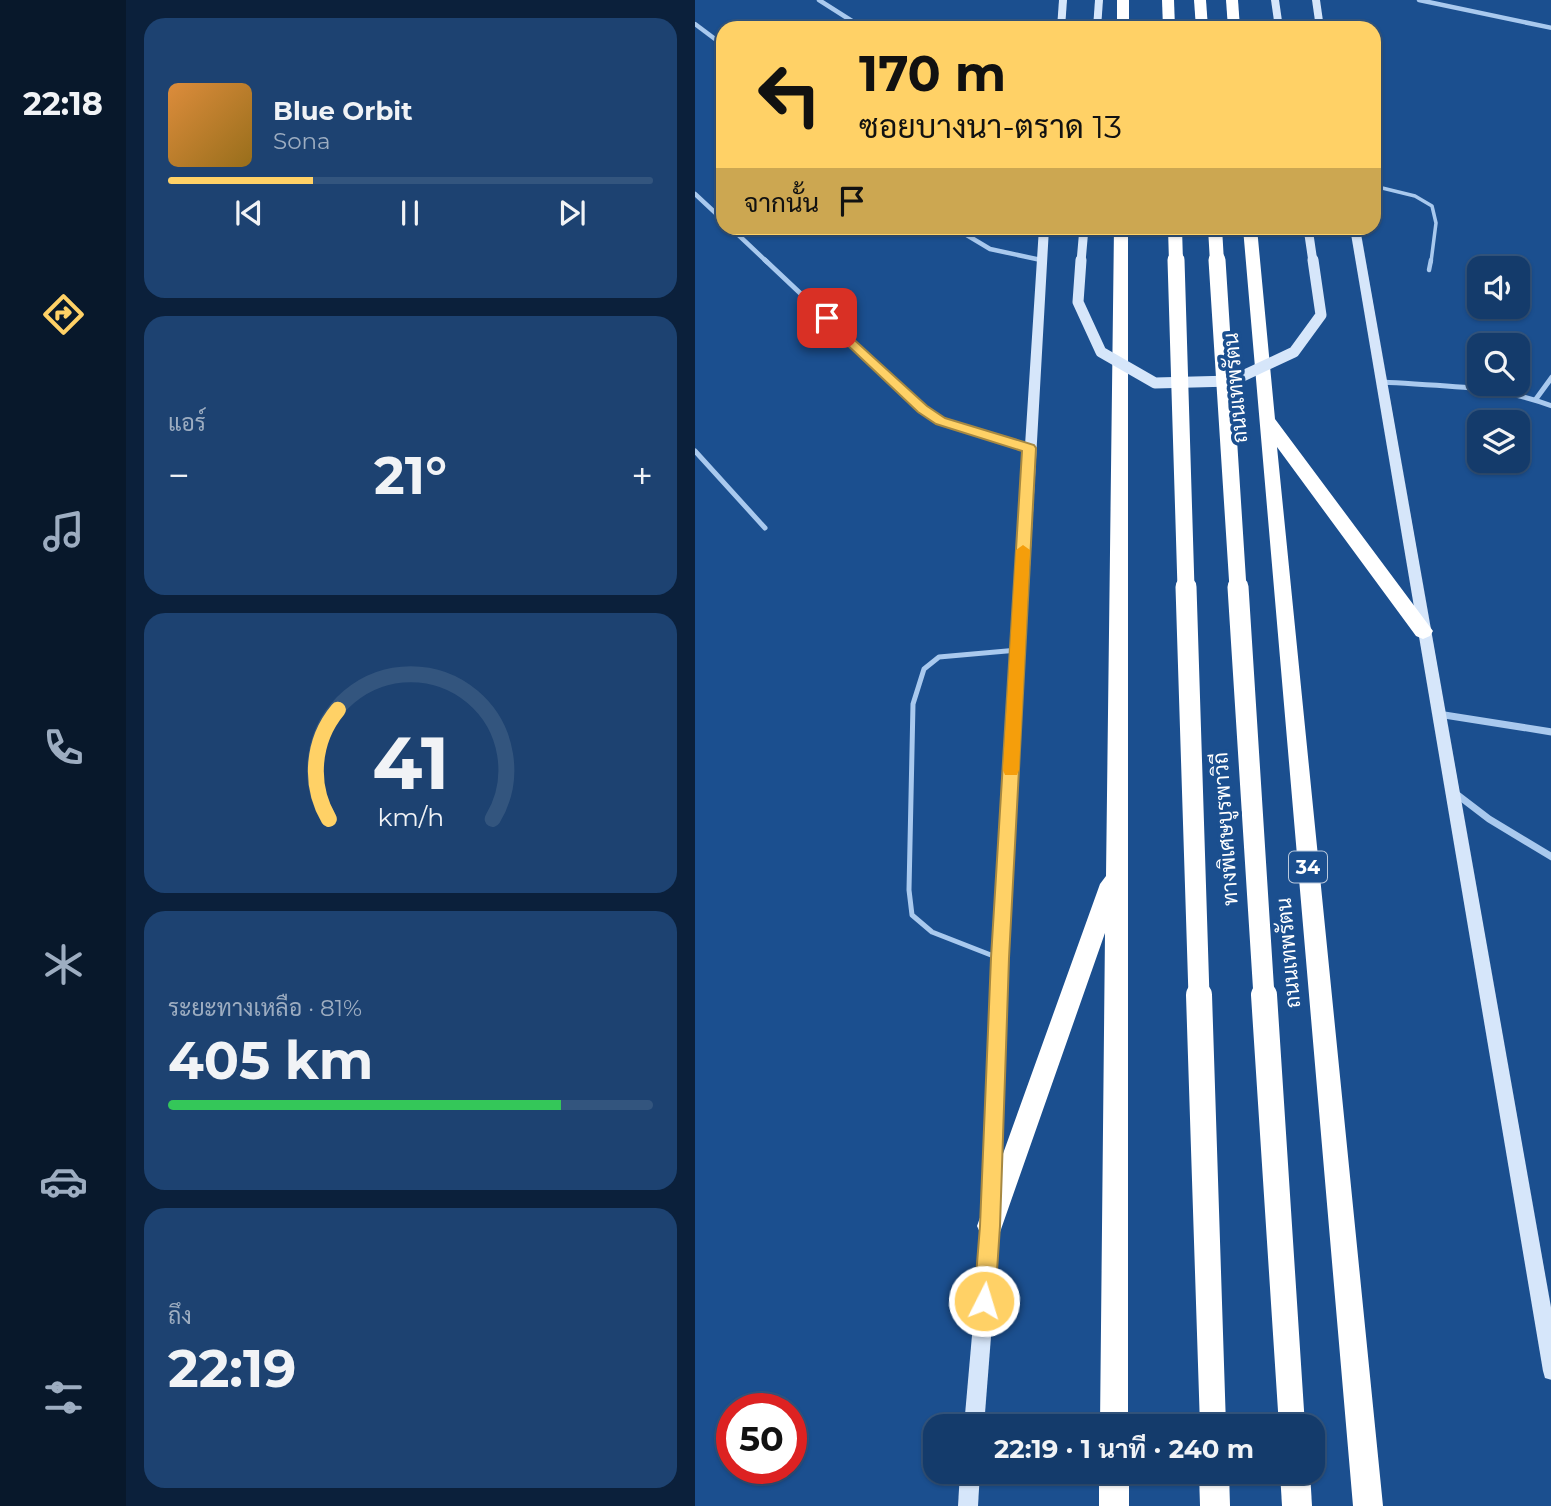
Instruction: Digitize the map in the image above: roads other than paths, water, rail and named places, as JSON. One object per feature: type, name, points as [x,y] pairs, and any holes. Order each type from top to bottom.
[{"type":"highway","points":[[1123,0],[1123,21]]},
{"type":"highway","points":[[1168,0],[1169,21]]},
{"type":"highway","points":[[1200,0],[1202,21]]},
{"type":"highway","points":[[1232,0],[1234,21]]},
{"type":"highway","points":[[1114,1414],[1121,235]]},
{"type":"highway","name":"ทางพิเศษบูรพาวิถี","points":[[1175,235],[1213,1414]]},
{"type":"highway","name":"ทางพิเศษบูรพาวิถี","points":[[1215,235],[1291,1414]]},
{"type":"highway","name":"ถนนเทพรัตน","points":[[1251,235],[1368,1506]]},
{"type":"highway","points":[[1266,419],[1423,631]]},
{"type":"highway","points":[[990,1226],[1117,869]]},
{"type":"highway","points":[[1114,1484],[1114,1506]]},
{"type":"highway","points":[[1214,1484],[1215,1506]]},
{"type":"highway","points":[[1296,1484],[1297,1506]]},
{"type":"main road","points":[[1062,21],[1063,0]]},
{"type":"main road","points":[[1098,21],[1099,0]]},
{"type":"main road","points":[[1275,0],[1278,21]]},
{"type":"main road","points":[[1316,0],[1319,21]]},
{"type":"main road","points":[[975,1414],[990,1226],[1000,958],[1043,235]]},
{"type":"main road","points":[[1083,235],[1078,302],[1101,352],[1155,383],[1232,381],[1294,352],[1321,315],[1309,235]]},
{"type":"main road","points":[[1356,235],[1551,1371]]},
{"type":"main road","points":[[967,1506],[969,1484]]},
{"type":"street","points":[[819,0],[852,21]]},
{"type":"street","points":[[1419,0],[1551,28]]},
{"type":"street","points":[[695,24],[716,40]]},
{"type":"street","points":[[695,194],[716,214]]},
{"type":"street","points":[[738,235],[923,409],[941,421],[1029,448]]},
{"type":"street","points":[[967,235],[990,249],[1041,260]]},
{"type":"street","points":[[1536,399],[1551,377]]},
{"type":"street","points":[[1383,382],[1489,391],[1536,399],[1551,406]]},
{"type":"street","points":[[695,451],[765,528]]},
{"type":"street","points":[[1438,714],[1551,732]]},
{"type":"street","points":[[1452,790],[1489,818],[1551,857]]},
{"type":"lane","points":[[1381,188],[1427,201],[1433,208],[1436,232],[1429,270]]},
{"type":"lane","points":[[1000,958],[932,932],[912,915],[909,890],[913,704],[924,669],[939,657],[1018,650]]}]
